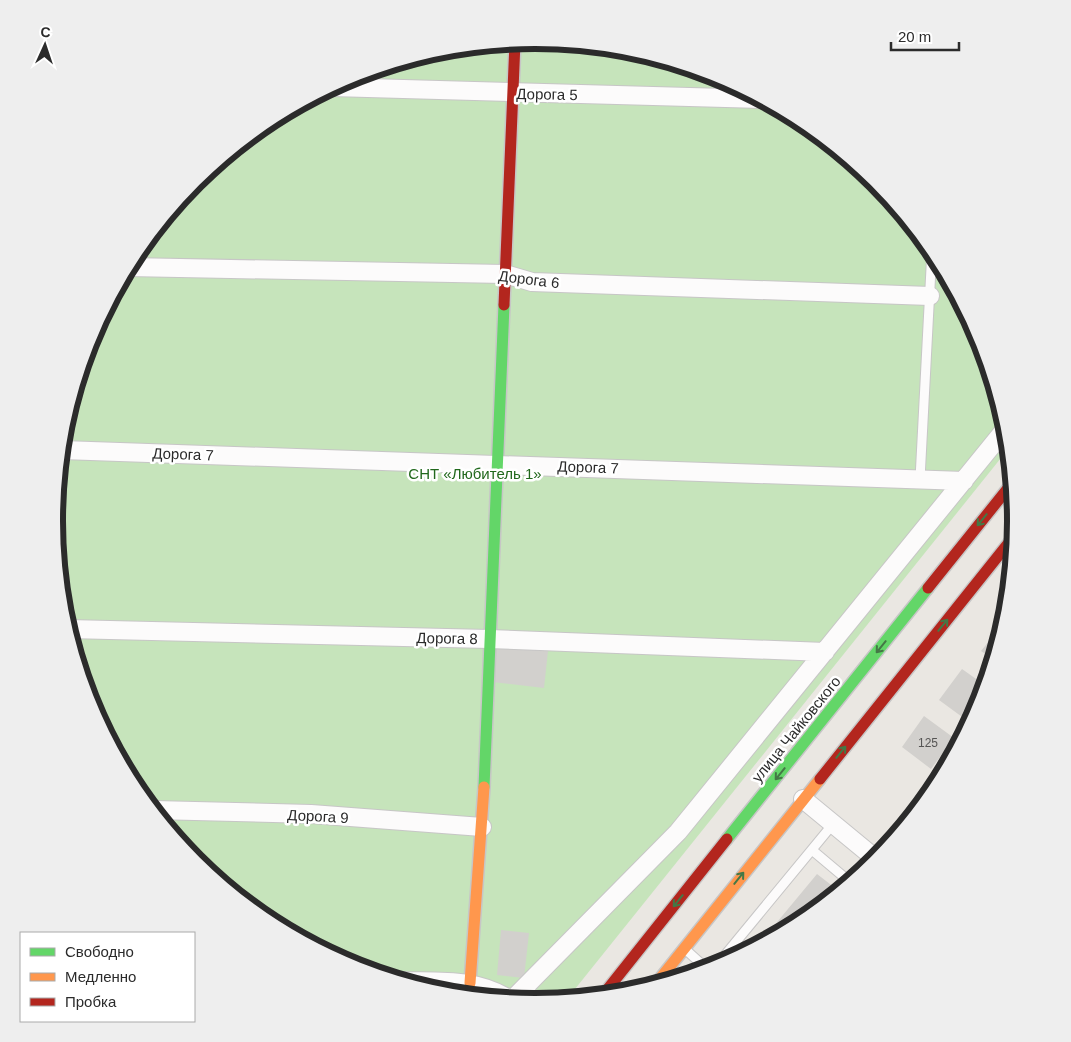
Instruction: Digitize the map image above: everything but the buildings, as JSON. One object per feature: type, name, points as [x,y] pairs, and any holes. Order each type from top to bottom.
[{"type":"main road","points":[[470,983],[482,827],[515,50]]},
{"type":"main road","name":"улица Чайковского","points":[[609,987],[1007,490]]},
{"type":"main road","points":[[663,976],[1007,545]]},
{"type":"street","name":"Дорога 5","points":[[349,88],[747,99]]},
{"type":"street","name":"Дорога 6","points":[[138,267],[505,274],[532,282],[930,296]]},
{"type":"street","points":[[506,992],[678,832],[1000,436]]},
{"type":"street","name":"Дорога 7","points":[[68,450],[964,481]]},
{"type":"street","name":"Дорога 8","points":[[76,629],[489,639],[825,652]]},
{"type":"street","points":[[802,799],[870,854]]},
{"type":"street","name":"Дорога 9","points":[[163,810],[312,814],[482,827]]},
{"type":"street","points":[[432,981],[470,983],[486,990]]},
{"type":"lane","points":[[920,479],[931,264]]},
{"type":"lane","points":[[728,952],[834,824]]},
{"type":"lane","points":[[812,850],[845,878]]},
{"type":"lane","points":[[684,949],[700,963]]},
{"type":"green space","name":"СНТ «Любитель 1»","points":[[505,50],[566,50],[628,58],[658,65],[687,74],[744,97],[798,128],[823,146],[847,166],[891,210],[928,259],[944,285],[972,340],[983,369],[992,399],[1003,455],[573,991],[505,992],[443,984],[413,977],[384,968],[327,945],[273,914],[248,896],[224,876],[180,832],[143,783],[127,757],[99,702],[88,673],[72,613],[67,583],[63,521],[64,490],[67,459],[79,399],[99,340],[112,312],[143,259],[161,234],[180,210],[224,166],[273,128],[299,112],[327,97],[384,74],[443,58],[474,53]]},
{"type":"traffic: fast","points":[[484,787],[504,305]]},
{"type":"traffic: fast","points":[[727,839],[928,588]]},
{"type":"traffic: slow","points":[[663,976],[820,779]]},
{"type":"traffic: slow","points":[[470,983],[484,787]]},
{"type":"traffic: jam","points":[[504,305],[515,50]]},
{"type":"traffic: jam","points":[[928,588],[1007,490]]},
{"type":"traffic: jam","points":[[820,779],[1007,545]]},
{"type":"traffic: jam","points":[[609,987],[727,839]]}]
